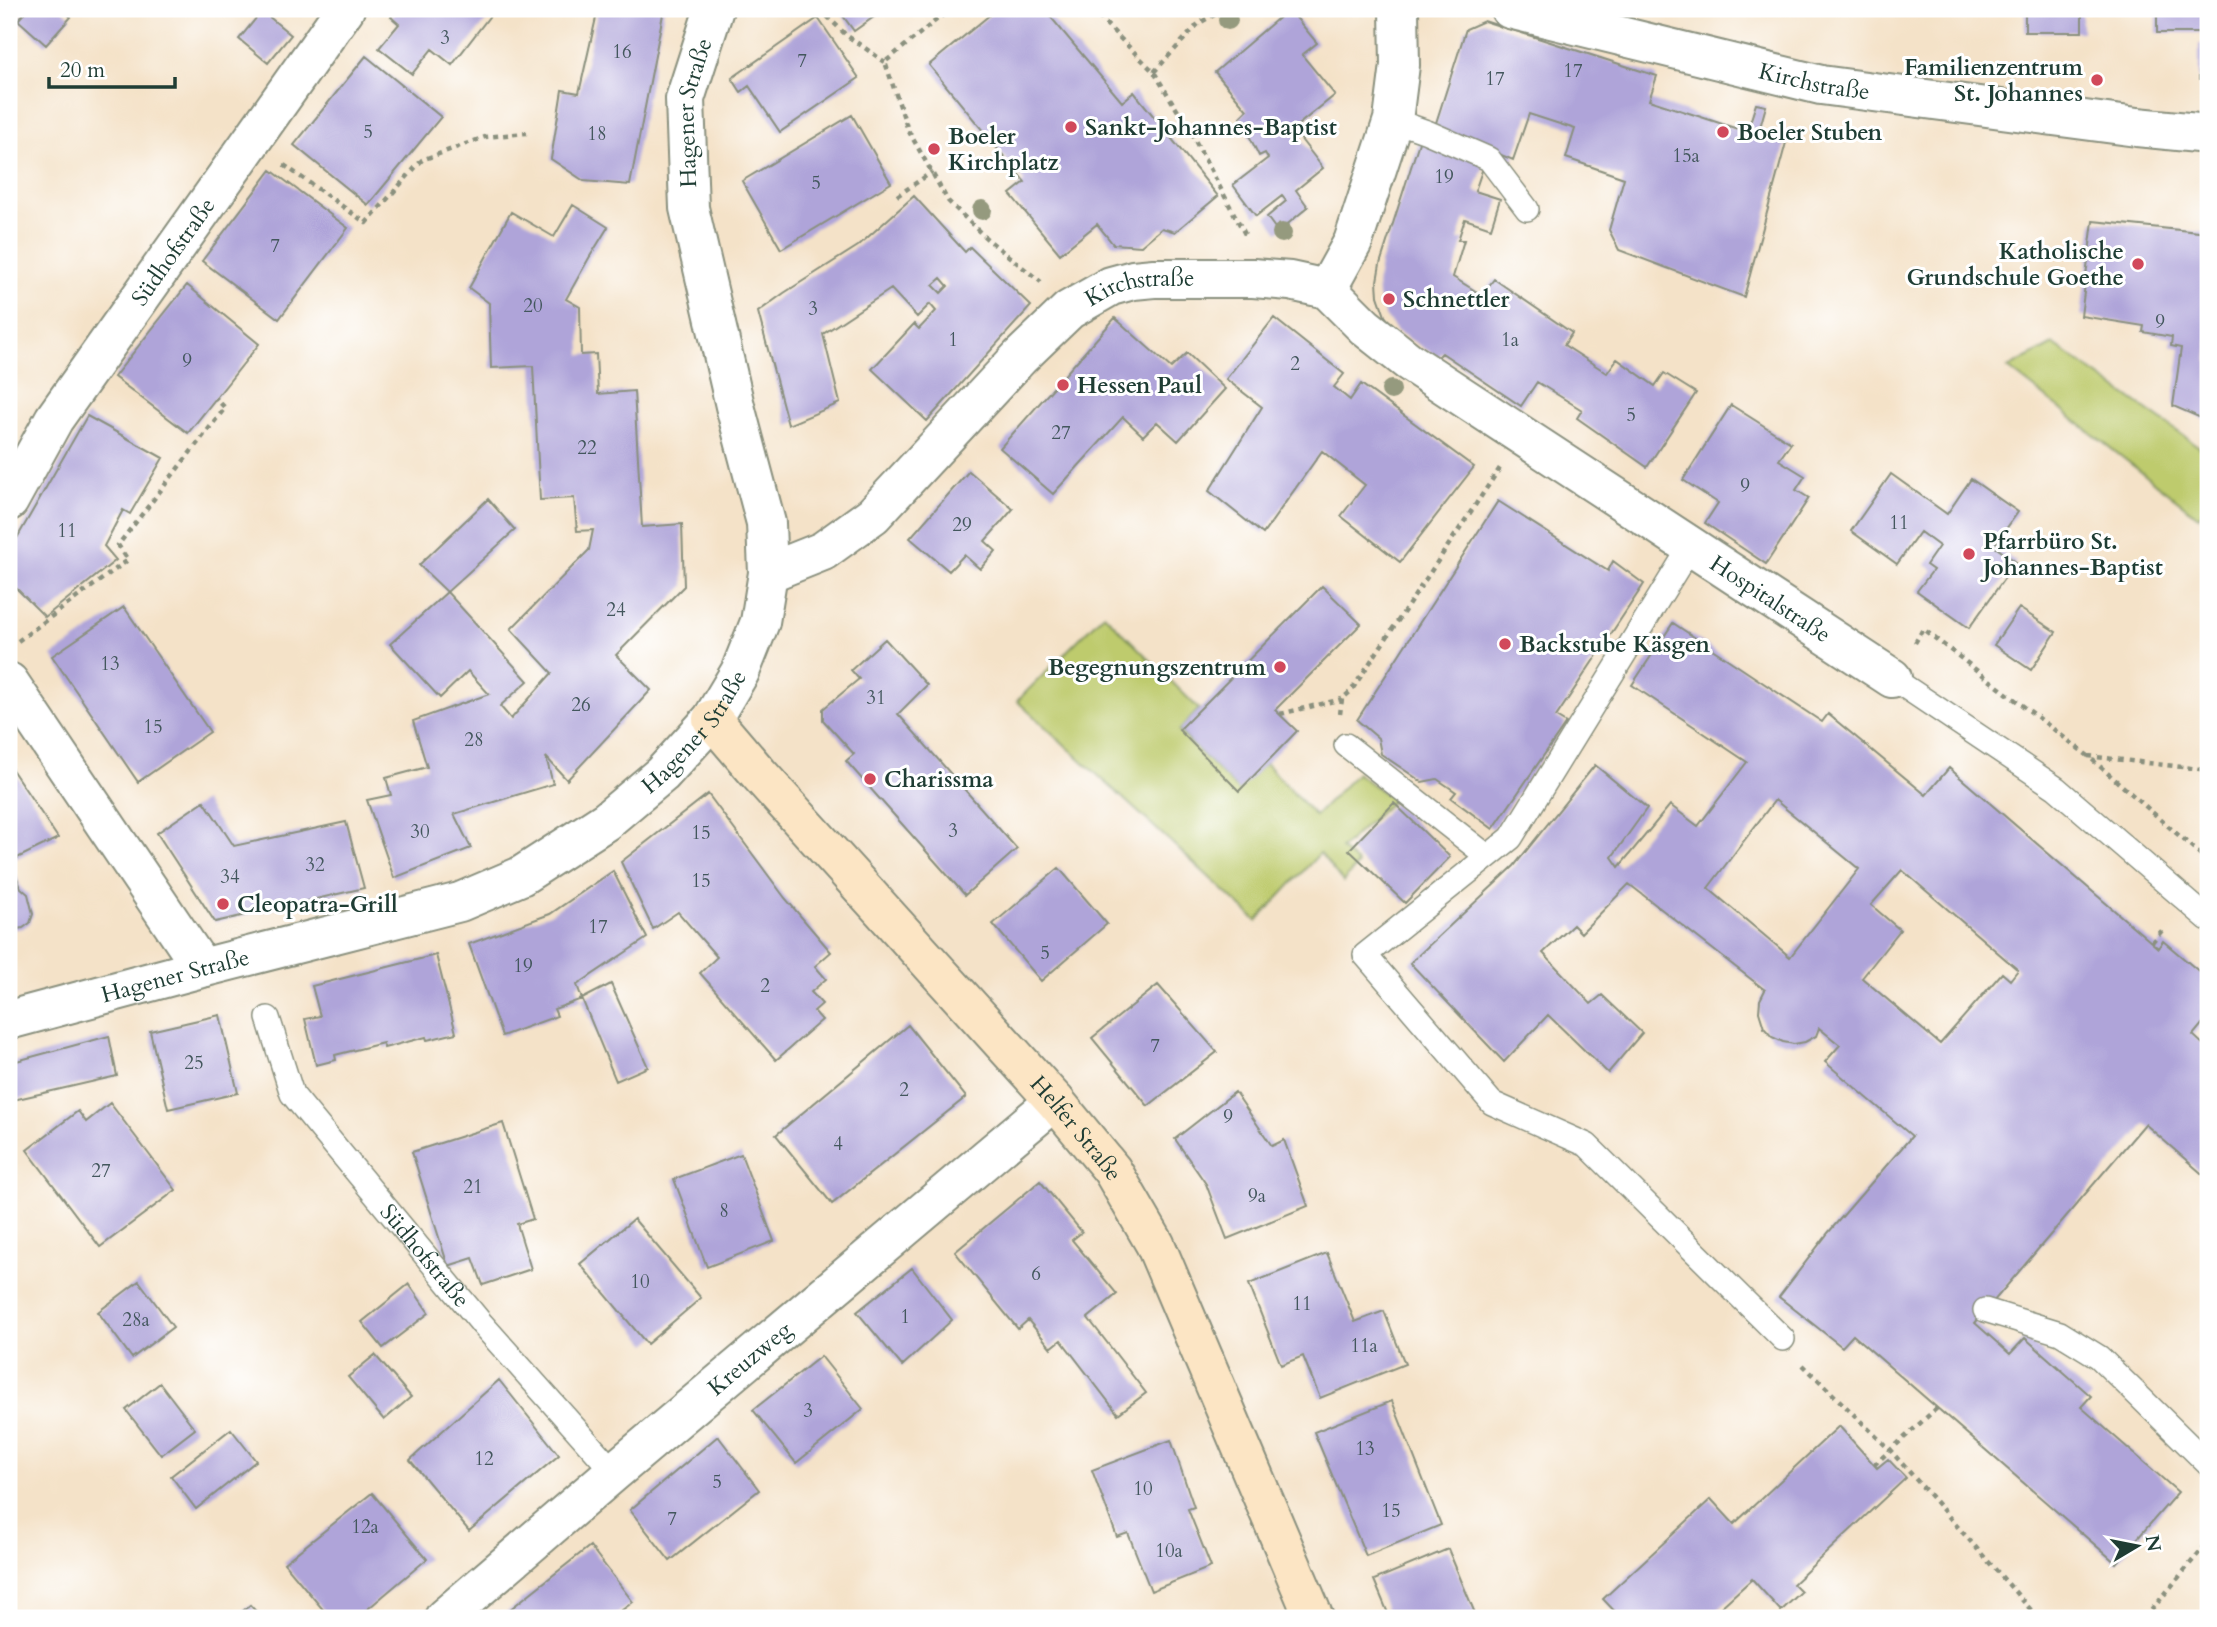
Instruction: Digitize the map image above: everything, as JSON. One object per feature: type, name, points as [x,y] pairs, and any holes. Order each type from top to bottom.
[{"type":"street","name":"Südhofstraße","points":[[9,501],[54,419],[345,9]]},
{"type":"street","name":"Hagener Straße","points":[[9,1020],[460,902],[522,876],[606,821],[662,774],[712,719],[740,672],[760,622],[768,573],[766,523],[729,382],[689,208],[685,99],[714,9]]},
{"type":"street","points":[[1327,289],[1353,242],[1393,120],[1400,65],[1399,9]]},
{"type":"street","name":"Kirchstraße","points":[[1510,9],[1821,85],[2208,134]]},
{"type":"street","name":"Kirchstraße","points":[[768,573],[823,551],[873,515],[1020,357],[1069,310],[1111,286],[1154,278],[1253,278],[1290,281],[1327,289]]},
{"type":"street","name":"Hospitalstraße","points":[[1327,289],[1366,327],[1408,361],[1892,678]]},
{"type":"street","points":[[9,682],[202,968]]},
{"type":"street","name":"Helfer Straße","points":[[712,719],[768,785],[1055,1101],[1112,1170],[1155,1244],[1314,1618]]},
{"type":"street","name":"Kreuzweg","points":[[444,1618],[1055,1101]]},
{"type":"lane","points":[[1393,120],[1489,159],[1527,209]]},
{"type":"lane","points":[[1691,545],[1511,838],[1365,955],[1492,1103],[1587,1145],[1783,1339]]},
{"type":"lane","name":"Hospitalstraße","points":[[1892,678],[2056,788],[2208,919]]},
{"type":"lane","points":[[1346,745],[1488,856]]},
{"type":"lane","name":"Südhofstraße","points":[[268,1018],[292,1094],[482,1324],[614,1472]]},
{"type":"lane","points":[[1985,1310],[2060,1333],[2099,1357],[2208,1464]]},
{"type":"path","points":[[821,9],[846,35],[885,62],[908,130],[948,201],[986,238],[1056,294],[1069,310]]},
{"type":"path","points":[[935,9],[940,17]]},
{"type":"path","points":[[885,62],[940,17],[954,9]]},
{"type":"path","points":[[1091,9],[1154,72],[1191,131],[1252,248]]},
{"type":"path","points":[[1154,72],[1199,23],[1226,9]]},
{"type":"path","points":[[252,142],[366,223],[422,160],[485,137],[527,133]]},
{"type":"path","points":[[897,197],[932,172]]},
{"type":"path","points":[[9,648],[128,560],[118,545],[225,408],[216,398]]},
{"type":"path","points":[[1280,714],[1342,699],[1351,691],[1485,490]]},
{"type":"path","points":[[1892,678],[1923,629],[2087,755],[2208,861]]},
{"type":"path","points":[[1342,699],[1339,719],[1346,745]]},
{"type":"path","points":[[2087,755],[2208,770]]},
{"type":"path","points":[[1783,1339],[1794,1357],[1890,1450],[2038,1618]]},
{"type":"path","points":[[1874,1465],[1937,1408]]},
{"type":"path","points":[[2144,1618],[2208,1542]]},
{"type":"green space","points":[[2053,344],[2208,453],[2208,503],[2199,517],[2008,368]]},
{"type":"green space","points":[[1104,614],[1199,709],[1179,731],[1238,790],[1265,763],[1315,816],[1357,773],[1393,800],[1341,849],[1358,864],[1343,882],[1320,853],[1257,921],[1017,701]]},
{"type":"building","points":[[28,9],[62,9],[71,17],[46,45],[18,20]]},
{"type":"building","points":[[397,9],[495,9],[452,65],[432,49],[412,74],[379,48],[399,24],[391,17]]},
{"type":"building","points":[[598,9],[664,9],[630,185],[584,181],[551,159],[562,90],[579,93]]},
{"type":"building","points":[[838,9],[885,9],[854,31]]},
{"type":"building","name":"Sankt-Johannes-Baptist","points":[[997,9],[1044,9],[1122,102],[1134,92],[1218,196],[1175,232],[1162,228],[1141,246],[1113,244],[1097,224],[1060,254],[1010,194],[1025,182],[929,65]]},
{"type":"building","points":[[1289,9],[1317,43],[1302,55],[1335,95],[1293,129],[1323,168],[1296,190],[1308,207],[1278,232],[1267,217],[1286,201],[1282,196],[1256,216],[1233,185],[1268,158],[1265,153],[1259,156],[1240,117],[1247,110],[1215,72]]},
{"type":"building","points":[[2025,9],[2203,9],[2203,33],[2157,33],[2157,12],[2082,11],[2082,32],[2025,32]]},
{"type":"building","points":[[262,11],[291,35],[268,63],[239,39]]},
{"type":"building","points":[[818,18],[859,78],[780,132],[749,86],[741,92],[732,78]]},
{"type":"building","points":[[1484,21],[1657,76],[1649,100],[1747,132],[1756,104],[1766,106],[1759,131],[1787,139],[1744,297],[1619,250],[1609,230],[1624,178],[1566,158],[1575,129],[1529,114],[1513,160],[1492,151],[1485,162],[1475,191],[1500,199],[1491,228],[1465,219],[1458,240],[1464,240],[1453,277],[1482,295],[1494,279],[1572,333],[1564,345],[1607,373],[1617,359],[1655,386],[1664,373],[1696,393],[1647,467],[1577,418],[1582,410],[1537,382],[1521,406],[1442,353],[1438,357],[1397,331],[1385,316],[1378,296],[1380,264],[1421,136],[1435,126],[1466,29]]},
{"type":"building","points":[[2199,44],[2208,44],[2208,79],[2199,79]]},
{"type":"building","points":[[366,56],[441,117],[368,205],[294,145]]},
{"type":"building","points":[[852,115],[891,183],[781,249],[742,181]]},
{"type":"building","points":[[271,170],[348,228],[279,319],[202,261]]},
{"type":"building","points":[[914,196],[965,252],[970,247],[1031,306],[927,421],[872,369],[914,324],[919,329],[936,311],[930,304],[917,317],[891,289],[823,334],[840,403],[788,425],[758,312],[858,246]],"holes":[[[941,278],[948,286],[941,293],[933,285]]]},
{"type":"building","points":[[573,205],[608,227],[566,299],[580,307],[581,355],[596,354],[598,394],[634,391],[642,527],[682,524],[684,586],[616,655],[651,690],[567,780],[546,757],[553,784],[454,814],[471,848],[394,878],[367,800],[391,795],[386,778],[427,767],[413,721],[489,694],[468,671],[440,698],[390,644],[447,592],[528,681],[500,706],[511,719],[552,673],[511,629],[589,550],[593,530],[577,531],[574,498],[540,500],[533,366],[491,368],[489,303],[469,288],[511,212],[554,237]]},
{"type":"building","points":[[2093,221],[2208,233],[2208,421],[2173,406],[2181,348],[2171,346],[2172,337],[2143,332],[2144,326],[2081,316]]},
{"type":"building","points":[[187,285],[259,344],[188,433],[114,377]]},
{"type":"building","points":[[1115,318],[1171,368],[1187,353],[1225,389],[1178,441],[1157,422],[1143,436],[1123,417],[1053,494],[1000,448]]},
{"type":"building","points":[[1274,318],[1344,374],[1334,387],[1350,400],[1361,384],[1474,467],[1400,562],[1341,516],[1365,485],[1322,451],[1263,534],[1209,491],[1262,407],[1226,379]]},
{"type":"building","points":[[1731,405],[1791,443],[1779,460],[1805,476],[1796,490],[1809,498],[1766,564],[1705,523],[1718,503],[1683,480]]},
{"type":"building","points":[[87,416],[163,458],[130,514],[123,510],[104,546],[116,560],[45,617],[9,581],[9,552]]},
{"type":"building","points":[[969,471],[1013,509],[985,541],[996,551],[980,569],[964,555],[949,571],[910,538]]},
{"type":"building","name":"Pfarrbüro St. Johannes-Baptist","points":[[1891,474],[1947,514],[1971,479],[2018,512],[1994,546],[2016,562],[1969,628],[1917,591],[1933,570],[1926,565],[1939,546],[1920,532],[1897,564],[1851,531]]},
{"type":"building","points":[[488,499],[515,530],[447,592],[419,565]]},
{"type":"building","name":"Backstube Käsgen","points":[[1498,501],[1608,571],[1613,561],[1644,584],[1556,717],[1566,723],[1493,829],[1451,798],[1456,792],[1437,779],[1422,782],[1381,754],[1378,738],[1357,720]]},
{"type":"building","name":"Begegnungszentrum","points":[[1322,586],[1361,624],[1275,710],[1297,731],[1239,791],[1179,730]]},
{"type":"building","points":[[124,607],[210,732],[138,782],[52,656]]},
{"type":"building","points":[[2019,608],[2056,632],[2031,670],[1994,645]]},
{"type":"building","points":[[1673,623],[1822,722],[1828,714],[1926,795],[1949,768],[2158,948],[2163,941],[2208,979],[2208,1017],[2193,1035],[2208,1049],[2208,1179],[2145,1124],[1975,1323],[2010,1354],[2025,1338],[2091,1396],[2081,1407],[2178,1492],[2116,1563],[1853,1335],[1842,1347],[1779,1297],[1828,1233],[1912,1136],[1825,1062],[1840,1045],[1819,1028],[1816,1036],[1805,1042],[1794,1044],[1772,1037],[1764,1028],[1759,1012],[1760,1000],[1765,990],[1629,884],[1581,933],[1573,925],[1543,953],[1591,1004],[1602,995],[1642,1033],[1608,1073],[1548,1015],[1504,1062],[1410,963],[1514,866],[1595,765],[1647,808],[1612,857],[1619,867],[1670,805],[1698,826],[1747,762],[1632,685]],"holes":[[[1775,800],[1859,869],[1790,957],[1708,888]],[[1902,870],[2018,970],[2010,980],[2002,973],[1940,1044],[1862,978],[1900,930],[1871,905]]]},
{"type":"building","points":[[885,639],[927,685],[898,714],[1017,849],[965,895],[846,761],[854,754],[823,720],[823,709],[859,679],[851,670]]},
{"type":"building","points":[[9,765],[58,838],[11,861],[21,888],[28,894],[33,914],[30,923],[16,929],[9,929]]},
{"type":"building","points":[[708,794],[785,898],[831,952],[815,966],[826,979],[811,992],[822,1004],[814,1011],[822,1020],[776,1060],[700,973],[717,957],[678,912],[653,929],[621,862]]},
{"type":"building","points":[[204,801],[234,846],[346,822],[364,888],[215,922],[157,833]]},
{"type":"building","points":[[1394,803],[1450,857],[1405,903],[1349,850]]},
{"type":"building","points":[[1059,868],[1107,924],[1041,981],[993,924]]},
{"type":"building","points":[[613,871],[647,938],[577,985],[582,999],[554,1009],[557,1016],[502,1036],[469,944],[550,914]]},
{"type":"building","points":[[436,955],[456,1033],[427,1040],[426,1037],[384,1048],[383,1043],[335,1055],[336,1060],[316,1065],[305,1019],[320,1016],[312,986]]},
{"type":"building","points":[[611,984],[648,1067],[616,1081],[582,999]]},
{"type":"building","points":[[1158,985],[1217,1052],[1148,1106],[1092,1038]]},
{"type":"building","points":[[220,1015],[238,1093],[168,1109],[150,1031]]},
{"type":"building","points":[[908,1025],[966,1097],[832,1204],[776,1135]]},
{"type":"building","points":[[109,1036],[117,1076],[9,1101],[9,1063]]},
{"type":"building","points":[[1235,1092],[1272,1146],[1284,1140],[1308,1206],[1227,1239],[1206,1184],[1175,1139]]},
{"type":"building","points":[[110,1103],[176,1190],[100,1247],[27,1150],[78,1111],[86,1122]]},
{"type":"building","points":[[503,1123],[533,1219],[517,1224],[531,1269],[483,1285],[473,1258],[448,1266],[412,1152]]},
{"type":"building","points":[[741,1154],[774,1241],[707,1267],[674,1179]]},
{"type":"building","points":[[1040,1181],[1082,1232],[1072,1240],[1117,1294],[1088,1318],[1146,1393],[1118,1414],[1061,1340],[1051,1348],[1028,1320],[1018,1329],[955,1252]]},
{"type":"building","points":[[634,1219],[701,1298],[647,1344],[580,1264]]},
{"type":"building","points":[[1327,1253],[1355,1322],[1384,1311],[1405,1364],[1320,1398],[1303,1356],[1281,1365],[1249,1284]]},
{"type":"building","points":[[912,1268],[952,1320],[902,1366],[857,1312]]},
{"type":"building","points":[[139,1281],[173,1327],[132,1358],[98,1312]]},
{"type":"building","points":[[409,1284],[429,1313],[383,1348],[362,1322]]},
{"type":"building","points":[[375,1355],[411,1397],[384,1420],[348,1377]]},
{"type":"building","points":[[821,1356],[863,1409],[796,1463],[753,1410]]},
{"type":"building","points":[[499,1380],[559,1455],[469,1531],[410,1460]]},
{"type":"building","points":[[160,1383],[195,1429],[161,1455],[126,1410]]},
{"type":"building","points":[[1392,1401],[1441,1525],[1366,1556],[1314,1432]]},
{"type":"building","points":[[1839,1426],[1877,1468],[1888,1459],[1906,1478],[1793,1584],[1801,1592],[1781,1611],[1752,1579],[1709,1618],[1621,1618],[1603,1599],[1711,1499],[1734,1524]]},
{"type":"building","points":[[231,1429],[256,1461],[196,1509],[171,1476]]},
{"type":"building","points":[[718,1436],[759,1490],[670,1561],[630,1510]]},
{"type":"building","points":[[1171,1440],[1194,1507],[1188,1509],[1211,1567],[1151,1591],[1128,1533],[1117,1537],[1092,1470]]},
{"type":"building","points":[[372,1493],[427,1559],[357,1618],[330,1618],[284,1563]]},
{"type":"building","points":[[590,1546],[633,1602],[611,1618],[499,1618]]},
{"type":"building","points":[[1448,1549],[1477,1618],[1390,1618],[1374,1580]]},
{"type":"building","points":[[250,1605],[262,1618],[235,1618]]},
{"type":"place","name":"Familienzentrum St. Johannes","points":[[2097,80]]},
{"type":"place","name":"Sankt-Johannes-Baptist","points":[[1071,127]]},
{"type":"place","name":"Boeler Stuben","points":[[1723,132]]},
{"type":"place","name":"Boeler Kirchplatz","points":[[934,149]]},
{"type":"place","name":"Katholische Grundschule Goethe","points":[[2138,264]]},
{"type":"place","name":"Schnettler","points":[[1389,299]]},
{"type":"place","name":"Hessen Paul","points":[[1063,385]]},
{"type":"place","name":"Pfarrbüro St. Johannes-Baptist","points":[[1969,554]]},
{"type":"place","name":"Backstube Käsgen","points":[[1505,644]]},
{"type":"place","name":"Begegnungszentrum","points":[[1280,667]]},
{"type":"place","name":"Charissma","points":[[870,779]]},
{"type":"place","name":"Cleopatra-Grill","points":[[223,904]]}]
